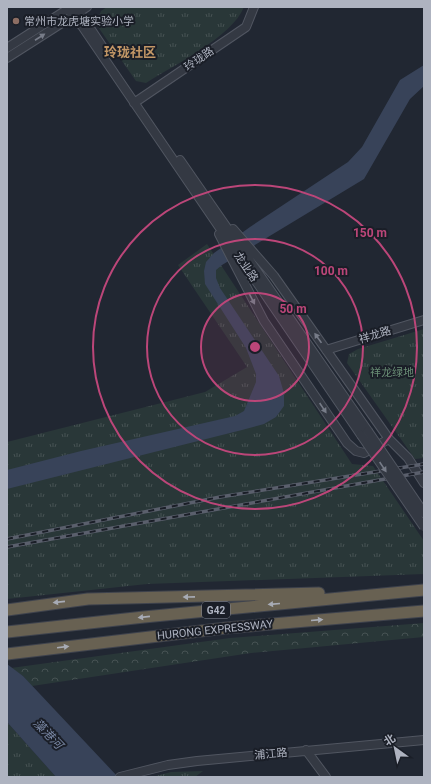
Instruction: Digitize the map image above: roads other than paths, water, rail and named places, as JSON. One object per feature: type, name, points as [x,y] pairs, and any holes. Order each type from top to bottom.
[{"type":"highway","points":[[7,610],[38,604],[88,599],[424,590]]},
{"type":"highway","name":"HURONG EXPRESSWAY","points":[[7,632],[144,616],[424,590]]},
{"type":"highway","name":"HURONG EXPRESSWAY","points":[[7,654],[226,628],[424,611]]},
{"type":"street","points":[[7,48],[72,10],[87,7]]},
{"type":"street","name":"玲珑路","points":[[136,101],[246,27],[254,7]]},
{"type":"street","points":[[7,58],[72,10]]},
{"type":"street","name":"龙业路","points":[[72,10],[364,433],[424,527]]},
{"type":"street","points":[[229,237],[244,259],[264,321],[347,443],[356,451],[364,453],[390,439]]},
{"type":"street","points":[[244,259],[274,276],[390,439],[408,458],[424,484]]},
{"type":"street","name":"祥龙路","points":[[326,350],[424,320]]},
{"type":"street","name":"龙业路","points":[[364,433],[424,513]]},
{"type":"street","name":"浦江路","points":[[121,777],[168,765],[190,762],[424,740]]},
{"type":"street","points":[[306,750],[326,777]]},
{"type":"water","points":[[424,65],[424,86],[410,99],[364,179],[216,270],[216,278],[220,288],[279,376],[284,393],[284,406],[276,417],[264,424],[242,430],[7,489],[7,470],[81,451],[235,416],[244,411],[256,382],[256,374],[246,348],[205,284],[204,271],[206,262],[214,253],[250,227],[348,162],[362,147],[400,80]]},
{"type":"water","name":"藻港河","points":[[7,664],[23,676],[118,777],[56,777],[7,722]]},
{"type":"railway","points":[[7,539],[220,497],[424,464]]},
{"type":"railway","points":[[7,547],[424,472]]},
{"type":"place","name":"常州市龙虎塘实验小学","points":[[16,21]]},
{"type":"district","name":"玲珑社区","points":[[130,52]]},
{"type":"park label","name":"祥龙绿地","points":[[392,372]]}]
